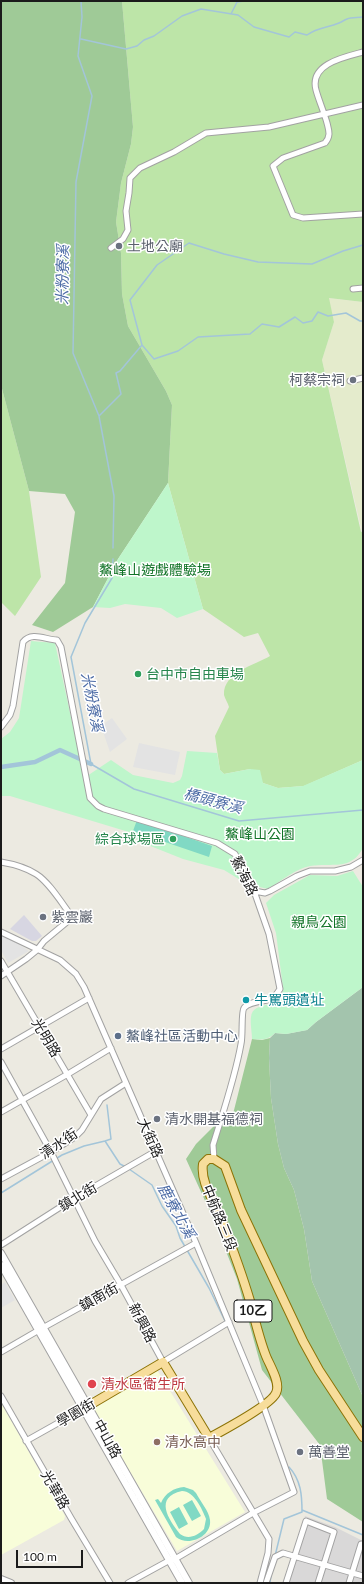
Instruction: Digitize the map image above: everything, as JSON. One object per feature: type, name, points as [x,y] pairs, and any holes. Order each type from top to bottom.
[{"type":"main road","name":"中航路三段","points":[[208,1438],[263,1406],[276,1395],[278,1388],[261,1343],[250,1301],[222,1220],[205,1184],[202,1171],[203,1164],[208,1159],[214,1159],[225,1166],[241,1210],[303,1341],[319,1370],[363,1437]]},
{"type":"main road","name":"學園街","points":[[86,1407],[163,1362]]},
{"type":"main road","name":"新興路","points":[[163,1362],[208,1438]]},
{"type":"street","points":[[363,52],[343,57],[320,69],[315,78],[316,89],[330,134],[325,143],[283,158],[273,166],[293,215],[303,218],[363,214]]},
{"type":"street","points":[[111,248],[123,239],[128,230],[126,211],[130,178],[140,168],[174,152],[206,133],[269,127],[363,105]]},
{"type":"street","points":[[353,289],[363,288]]},
{"type":"street","points":[[350,380],[363,378]]},
{"type":"street","name":"鰲海路","points":[[1,727],[10,715],[13,706],[23,642],[26,638],[34,636],[57,640],[61,648],[90,798],[93,802],[104,809],[218,844],[230,850],[235,854],[254,891],[269,934],[280,989],[274,999],[249,1004],[242,1012],[243,1034],[239,1057],[213,1145],[214,1159]]},
{"type":"street","points":[[254,891],[265,893],[270,892],[297,876],[310,871],[335,871],[351,868],[363,860]]},
{"type":"street","points":[[1,862],[21,866],[37,874],[56,895],[70,914],[68,921],[44,941],[37,950],[1,976]]},
{"type":"street","name":"大街路","points":[[1,932],[60,960],[72,969],[84,987],[196,1242],[263,1406],[294,1492],[253,1513]]},
{"type":"street","name":"光明路","points":[[1,961],[92,1115]]},
{"type":"street","points":[[1,1049],[89,998]]},
{"type":"street","points":[[1,1112],[111,1048]]},
{"type":"street","name":"新興路","points":[[1,1062],[51,1152],[95,1241],[122,1285],[163,1362]]},
{"type":"street","name":"清水街","points":[[1,1179],[75,1137],[82,1130],[103,1097],[126,1083]]},
{"type":"street","name":"鎮北街","points":[[1,1246],[73,1199],[156,1150]]},
{"type":"street","name":"鎮南街","points":[[1,1352],[196,1242]]},
{"type":"street","name":"中山路","points":[[1,1253],[41,1329]]},
{"type":"street","name":"中山路","points":[[1,1265],[75,1385],[172,1559],[189,1583]]},
{"type":"street","name":"學園街","points":[[163,1362],[229,1322]]},
{"type":"street","name":"光華路","points":[[1,1396],[110,1583]]},
{"type":"street","name":"學園街","points":[[26,1441],[86,1407]]},
{"type":"street","name":"新興路","points":[[208,1438],[269,1539],[268,1554],[260,1583]]},
{"type":"street","points":[[128,1583],[253,1513]]},
{"type":"street","points":[[286,1583],[306,1520],[334,1532],[318,1583]]},
{"type":"street","points":[[349,1583],[361,1544],[363,1544]]},
{"type":"street","points":[[266,1583],[275,1557],[283,1553],[295,1555],[363,1576]]},
{"type":"street","name":"中山路","points":[[172,1559],[182,1583]]},
{"type":"street","points":[[1,1579],[10,1583]]},
{"type":"shaded area","points":[[328,298],[363,302],[362,532],[322,360],[334,322]]},
{"type":"shaded area","points":[[112,718],[127,739],[110,752],[101,726]]},
{"type":"shaded area","points":[[139,743],[180,752],[175,775],[133,767]]},
{"type":"shaded area","points":[[24,915],[42,936],[36,941],[32,941],[10,929]]},
{"type":"shaded area","points":[[1,935],[29,951],[8,963],[1,950]]},
{"type":"shaded area","points":[[363,987],[363,1397],[312,1281],[304,1229],[294,1190],[284,1168],[278,1144],[271,1098],[269,1058],[270,1038],[275,1033],[286,1034],[307,1030]]},
{"type":"shaded area","points":[[5,1282],[15,1300],[1,1308],[1,1285]]},
{"type":"shaded area","name":"清水高中","points":[[157,1370],[245,1512],[177,1551],[93,1409]]},
{"type":"shaded area","points":[[1,1403],[65,1516],[64,1520],[1,1555]]},
{"type":"shaded area","points":[[305,1516],[335,1527],[363,1541],[363,1583],[285,1583]]},
{"type":"green space","points":[[1,1],[122,1],[133,127],[131,144],[121,183],[116,222],[121,253],[122,294],[128,326],[166,391],[172,405],[168,483],[118,559],[93,607],[53,632],[32,625],[65,583],[75,512],[65,494],[29,491],[1,385]]},
{"type":"green space","points":[[122,1],[363,1],[363,302],[329,298],[334,322],[322,360],[361,532],[363,531],[363,760],[304,786],[278,788],[263,783],[250,769],[224,774],[220,770],[215,736],[229,707],[224,695],[225,687],[229,680],[241,670],[270,656],[258,633],[244,637],[203,609],[168,483],[172,405],[166,391],[128,326],[122,294],[121,253],[116,222],[121,183],[131,144],[133,127]]},
{"type":"green space","points":[[1,385],[29,491],[41,577],[15,616],[1,602]]},
{"type":"green space","name":"鰲峰山遊戲體驗場","points":[[168,483],[203,609],[177,618],[161,608],[125,604],[110,608],[93,607],[118,559]]},
{"type":"green space","name":"鰲峰山公園","points":[[31,641],[55,643],[84,778],[111,760],[133,775],[173,783],[180,780],[182,776],[187,751],[217,753],[220,770],[224,774],[250,769],[260,770],[263,783],[278,788],[303,786],[363,760],[363,848],[358,856],[346,863],[318,865],[304,868],[294,872],[268,889],[247,884],[224,870],[183,859],[138,841],[132,833],[10,796],[1,796],[1,739],[10,732],[19,718]]},
{"type":"green space","name":"綜合球場區","points":[[137,820],[212,846],[209,857],[133,831]]},
{"type":"green space","name":"親鳥公園","points":[[353,871],[363,887],[363,987],[307,1030],[286,1034],[275,1033],[265,1039],[252,1039],[251,1017],[253,1012],[256,1008],[277,1000],[281,995],[283,988],[276,933],[266,903],[274,895],[310,875],[337,876]]},
{"type":"green space","points":[[270,1038],[269,1058],[271,1098],[278,1144],[284,1168],[294,1190],[304,1229],[312,1281],[363,1397],[363,1522],[327,1499],[320,1445],[262,1370],[237,1279],[212,1216],[186,1159],[196,1144],[217,1123],[232,1118],[252,1039],[262,1040]]},
{"type":"green space","points":[[184,1487],[193,1490],[196,1493],[209,1517],[210,1526],[198,1539],[187,1541],[176,1537],[155,1500],[158,1499],[161,1503],[167,1494]],"holes":[[[182,1491],[186,1492],[197,1501],[206,1519],[204,1529],[198,1534],[189,1537],[180,1534],[171,1522],[166,1509],[168,1498],[173,1494]]]},
{"type":"green space","points":[[192,1500],[201,1516],[192,1521],[183,1505]]},
{"type":"green space","points":[[179,1507],[188,1524],[179,1529],[170,1512]]},
{"type":"waterway","name":"米粉寮溪","points":[[81,1],[82,17],[78,56],[92,96],[76,182],[73,353],[99,416],[114,496],[113,548]]},
{"type":"waterway","points":[[231,14],[237,2],[244,1]]},
{"type":"waterway","points":[[81,39],[126,49],[137,46],[144,40],[154,36],[182,16],[201,9],[238,15],[254,27],[289,37],[295,32],[307,35],[315,30],[335,25],[349,18],[363,17]]},
{"type":"waterway","points":[[99,416],[121,394],[116,373],[120,371],[142,345],[130,300],[157,265],[189,243],[224,254],[258,262],[312,264],[343,251],[363,245]]},
{"type":"waterway","points":[[142,345],[154,359],[178,351],[198,337],[250,334],[262,324],[279,327],[295,317],[303,323],[312,321],[318,312],[328,316],[346,313],[360,321],[363,321]]},
{"type":"waterway","name":"橋頭寮溪","points":[[113,559],[112,578],[85,623],[71,657],[91,764],[134,789],[239,821],[363,810]]},
{"type":"waterway","name":"米粉寮溪","points":[[1,767],[35,762],[60,750],[91,764]]},
{"type":"waterway","points":[[105,1141],[111,1139],[107,1105]]},
{"type":"waterway","name":"鹿寮北溪","points":[[1,1193],[62,1155],[84,1146],[105,1141],[120,1164],[126,1167]]},
{"type":"waterway","name":"鹿寮北溪","points":[[129,1169],[152,1185],[162,1206],[176,1226],[180,1238],[209,1288],[225,1321]]},
{"type":"waterway","name":"鹿寮北溪","points":[[275,1556],[284,1519],[302,1512],[300,1488],[296,1477],[289,1467]]},
{"type":"waterway","points":[[302,1510],[363,1535]]},
{"type":"waterway","name":"鹿寮北溪","points":[[270,1583],[271,1575]]},
{"type":"place","name":"土地公廟","points":[[119,246]]},
{"type":"place","name":"柯蔡宗祠","points":[[353,380]]},
{"type":"place","name":"台中市自由車場","points":[[138,674]]},
{"type":"place","name":"綜合球場區","points":[[173,839]]},
{"type":"place","name":"紫雲巖","points":[[43,917]]},
{"type":"place","name":"牛罵頭遺址","points":[[246,1000]]},
{"type":"place","name":"鰲峰社區活動中心","points":[[118,1036]]},
{"type":"place","name":"清水開基福德祠","points":[[157,1119]]},
{"type":"place","name":"清水區衛生所","points":[[92,1384]]},
{"type":"place","name":"清水高中","points":[[157,1442]]},
{"type":"place","name":"萬善堂","points":[[300,1452]]}]
